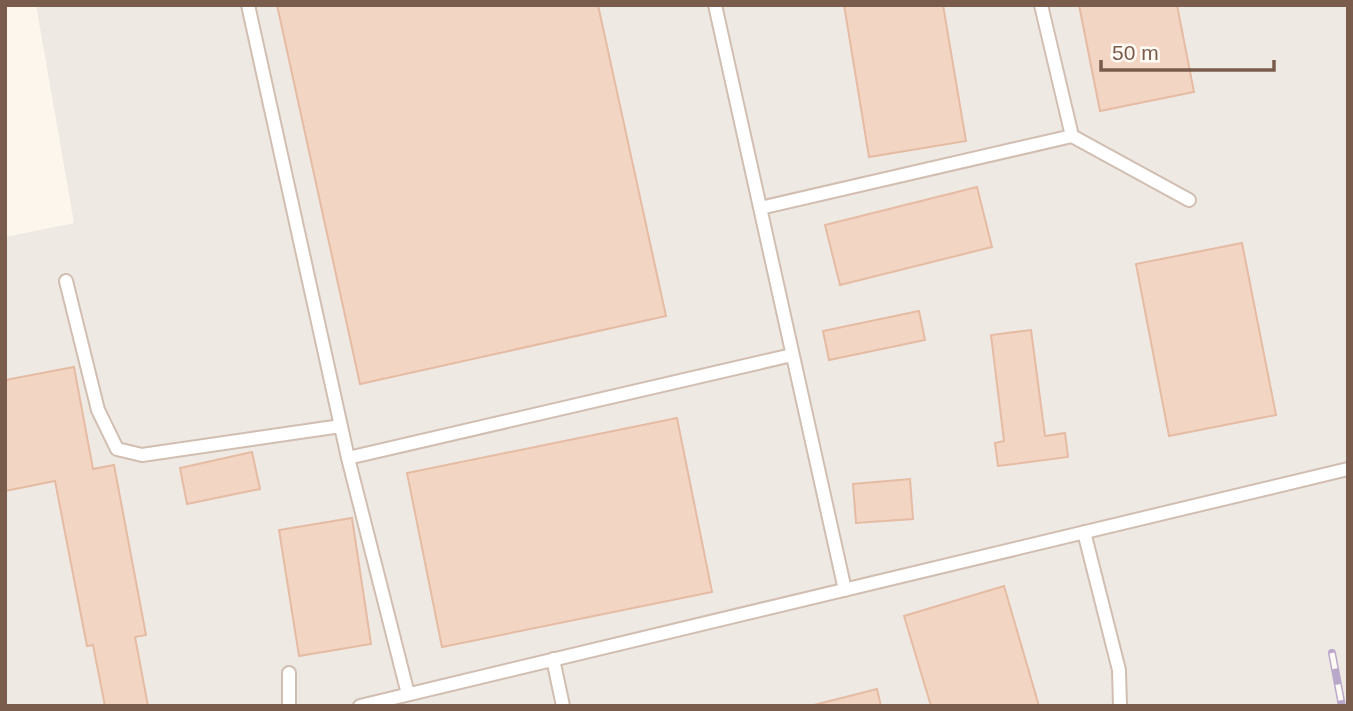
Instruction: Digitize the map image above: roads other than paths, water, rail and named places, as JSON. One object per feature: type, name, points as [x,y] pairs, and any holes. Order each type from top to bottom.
[{"type":"lane","points":[[247,5],[348,458],[408,694]]},
{"type":"lane","points":[[715,5],[845,590]]},
{"type":"lane","points":[[1041,5],[1072,136]]},
{"type":"lane","points":[[760,208],[1072,136],[1189,200]]},
{"type":"lane","points":[[66,281],[97,410],[117,449],[142,455],[341,426]]},
{"type":"lane","points":[[348,458],[792,355]]},
{"type":"lane","points":[[360,706],[1348,469]]},
{"type":"lane","points":[[1084,533],[1119,670],[1120,706]]},
{"type":"lane","points":[[553,660],[563,706]]},
{"type":"lane","points":[[289,673],[289,706]]},
{"type":"railway","points":[[1332,653],[1342,706]]}]
